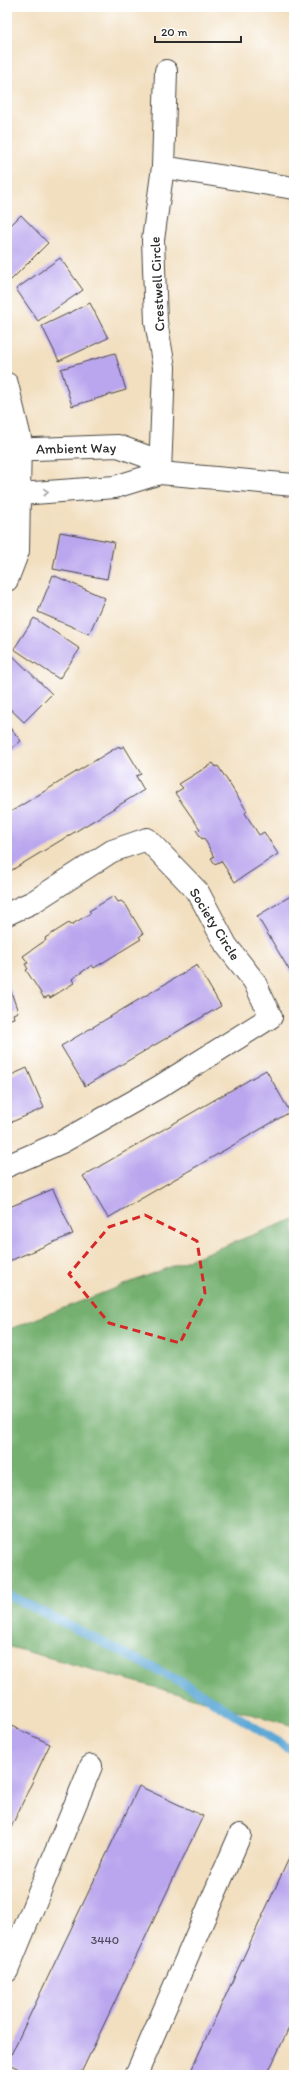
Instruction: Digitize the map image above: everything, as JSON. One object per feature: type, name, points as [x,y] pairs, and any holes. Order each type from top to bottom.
[{"type":"street","name":"Crestwell Circle","points":[[160,473],[164,367],[156,322],[153,240],[163,167],[166,71]]},
{"type":"street","points":[[163,167],[294,188]]},
{"type":"street","points":[[7,384],[20,438],[14,449],[13,493],[18,551],[7,580]]},
{"type":"street","name":"Ambient Way","points":[[14,449],[118,446],[148,457],[160,473]]},
{"type":"street","points":[[13,493],[115,487],[160,473],[225,477],[294,485]]},
{"type":"street","name":"Society Circle","points":[[7,914],[33,902],[112,851],[147,839],[198,892],[226,945],[254,981],[271,1017],[159,1088],[62,1142],[7,1166]]},
{"type":"street","points":[[7,1971],[91,1766]]},
{"type":"street","points":[[136,2075],[240,1835]]},
{"type":"highlighted area","points":[[145,1215],[197,1241],[205,1293],[180,1343],[109,1323],[69,1274],[109,1227]]},
{"type":"green space","points":[[294,1219],[294,1726],[7,1646],[7,1330]]},
{"type":"building","points":[[21,215],[48,243],[9,282],[7,280],[7,229]]},
{"type":"building","points":[[60,258],[83,290],[38,321],[16,289]]},
{"type":"building","points":[[90,303],[108,338],[59,361],[42,326]]},
{"type":"building","points":[[115,353],[126,390],[72,406],[61,369]]},
{"type":"building","points":[[60,532],[114,542],[107,579],[53,569]]},
{"type":"building","points":[[53,575],[105,598],[89,634],[38,612]]},
{"type":"building","points":[[34,618],[80,649],[59,679],[14,649]]},
{"type":"building","points":[[12,655],[52,694],[24,722],[7,706],[7,660]]},
{"type":"building","points":[[7,724],[21,741],[7,752]]},
{"type":"building","points":[[119,746],[120,748],[124,746],[141,774],[136,776],[144,790],[7,873],[7,814]]},
{"type":"building","points":[[213,763],[216,767],[218,766],[247,811],[245,813],[259,835],[264,832],[278,854],[235,882],[221,861],[215,864],[211,858],[214,857],[204,838],[202,839],[196,830],[200,829],[175,793],[183,788],[179,784]]},
{"type":"building","points":[[294,894],[294,978],[257,916]]},
{"type":"building","points":[[114,896],[118,902],[121,901],[126,905],[143,934],[139,937],[141,939],[94,968],[92,965],[72,979],[74,983],[50,998],[49,996],[44,998],[26,970],[28,969],[25,964],[28,963],[23,956],[46,940],[45,938],[69,923],[71,925],[91,913],[89,911]]},
{"type":"building","points":[[197,965],[221,1006],[85,1086],[61,1046]]},
{"type":"building","points":[[7,980],[18,1012],[13,1014],[14,1018],[7,1020]]},
{"type":"building","points":[[27,1068],[44,1108],[7,1124],[7,1077]]},
{"type":"building","points":[[266,1070],[290,1112],[108,1218],[83,1176]]},
{"type":"building","points":[[53,1189],[73,1234],[7,1262],[7,1208]]},
{"type":"building","points":[[7,1724],[50,1744],[7,1836]]},
{"type":"building","points":[[139,1786],[203,1816],[80,2075],[31,2075],[7,2063]]},
{"type":"building","points":[[291,1854],[294,1855],[294,2017],[267,2075],[189,2075]]},
{"type":"waterway","points":[[7,1594],[189,1686],[294,1752]]}]
